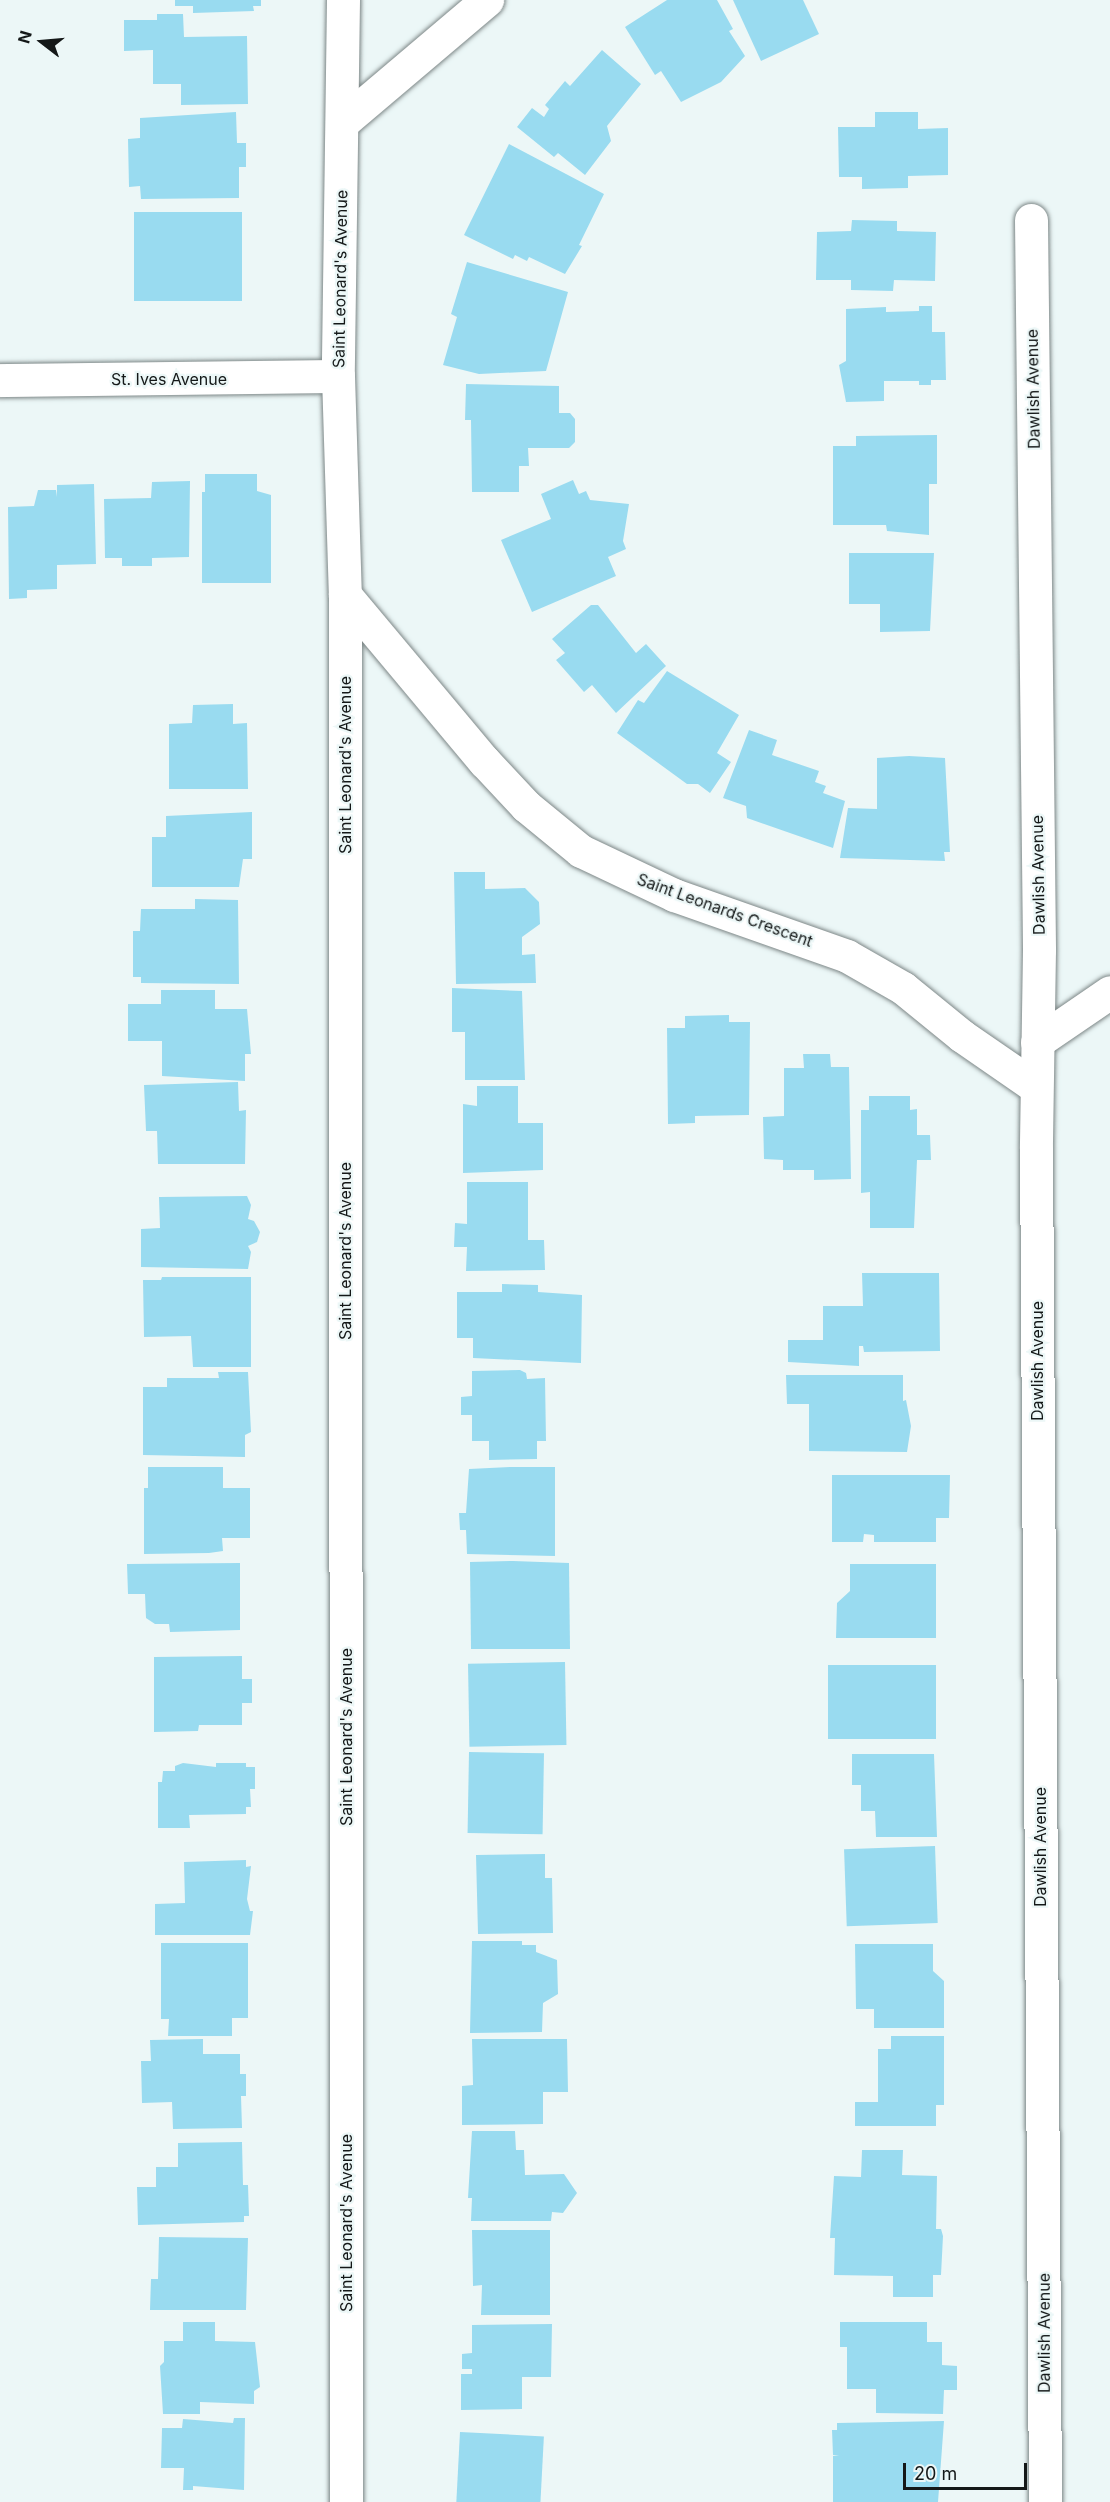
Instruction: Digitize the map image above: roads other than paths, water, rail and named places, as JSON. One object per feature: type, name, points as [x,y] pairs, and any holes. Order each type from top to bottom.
[{"type":"street","name":"Saint Leonard's Avenue","points":[[343,0],[338,376],[345,595],[346,2502]]},
{"type":"street","points":[[343,122],[487,0]]},
{"type":"street","name":"Dawlish Avenue","points":[[1031,220],[1045,2502]]},
{"type":"street","name":"St. Ives Avenue","points":[[0,380],[338,376]]},
{"type":"street","name":"Saint Leonards Crescent","points":[[345,595],[484,761],[526,806],[581,851],[674,895],[847,956],[903,988],[962,1036],[1036,1088]]},
{"type":"street","points":[[1037,1042],[1110,992]]}]
